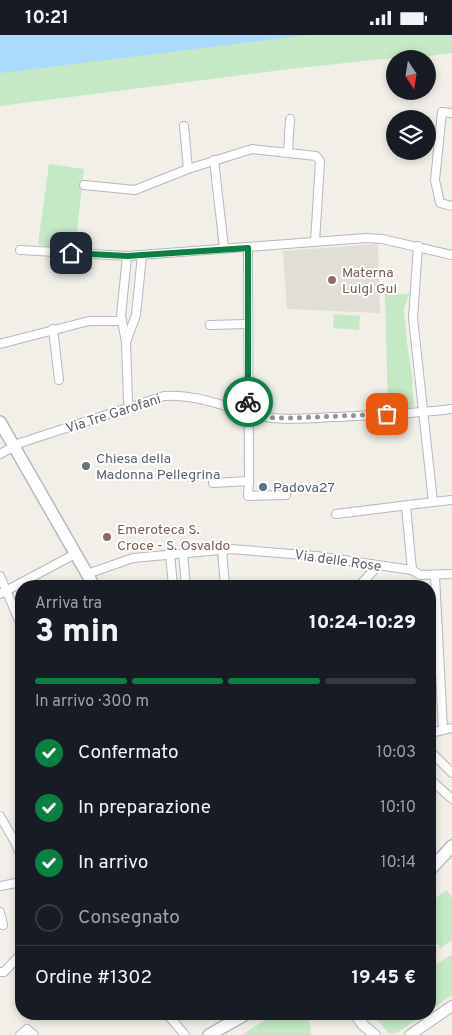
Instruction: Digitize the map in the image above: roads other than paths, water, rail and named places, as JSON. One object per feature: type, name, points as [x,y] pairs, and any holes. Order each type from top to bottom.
[{"type":"main road","points":[[0,422],[90,580]]},
{"type":"main road","points":[[436,863],[452,846]]},
{"type":"main road","points":[[209,1035],[235,1020]]},
{"type":"street","points":[[452,113],[442,112],[435,180],[440,203],[452,206]]},
{"type":"street","points":[[288,152],[290,119]]},
{"type":"street","points":[[184,126],[188,169]]},
{"type":"street","points":[[84,185],[135,190],[188,169],[252,149],[316,156],[320,161],[315,242]]},
{"type":"street","points":[[214,160],[224,248]]},
{"type":"street","points":[[20,250],[127,256],[366,238],[418,246],[452,255]]},
{"type":"street","points":[[418,246],[413,318],[433,502]]},
{"type":"street","points":[[248,248],[248,496],[286,495]]},
{"type":"street","points":[[126,342],[136,315],[142,255]]},
{"type":"street","points":[[127,256],[121,316],[126,342],[128,401],[130,407]]},
{"type":"street","points":[[0,344],[89,321],[122,321]]},
{"type":"street","points":[[210,325],[247,324]]},
{"type":"street","points":[[54,329],[59,379]]},
{"type":"street","name":"Via Tre Garofani","points":[[0,454],[14,446],[130,407],[178,395],[193,397],[248,413],[274,418],[424,413],[452,409]]},
{"type":"street","points":[[213,483],[249,481]]},
{"type":"street","points":[[336,514],[452,500]]},
{"type":"street","points":[[406,506],[412,570]]},
{"type":"street","points":[[222,550],[224,580]]},
{"type":"street","name":"Via delle Rose","points":[[87,574],[133,558],[222,550],[249,550],[316,556],[412,570],[420,575],[452,574]]},
{"type":"street","points":[[183,553],[185,580]]},
{"type":"street","points":[[26,580],[75,554]]},
{"type":"street","points":[[170,554],[172,580]]},
{"type":"street","points":[[364,580],[378,566]]},
{"type":"street","points":[[0,576],[3,592],[15,614]]},
{"type":"street","points":[[435,576],[435,580]]},
{"type":"street","points":[[3,592],[15,586]]},
{"type":"street","points":[[436,595],[443,730]]},
{"type":"street","points":[[436,732],[452,728]]},
{"type":"street","points":[[436,757],[452,773]]},
{"type":"street","points":[[436,785],[452,799]]},
{"type":"street","points":[[0,816],[4,831],[15,847]]},
{"type":"street","points":[[0,886],[15,883]]},
{"type":"street","points":[[0,912],[3,925]]},
{"type":"street","points":[[0,972],[4,972],[15,960]]},
{"type":"street","points":[[436,1017],[452,1006]]},
{"type":"street","points":[[172,1020],[185,1035]]},
{"type":"street","points":[[359,1020],[368,1035]]},
{"type":"street","points":[[410,1035],[432,1020]]},
{"type":"street","points":[[363,1025],[375,1035]]},
{"type":"street","points":[[20,1035],[26,1029],[34,1035]]},
{"type":"water","points":[[0,35],[307,35],[0,73]]},
{"type":"place","name":"Materna Luigi Gui","points":[[332,280]]},
{"type":"place","name":"Chiesa della Madonna Pellegrina","points":[[86,466]]},
{"type":"place","name":"Padova27","points":[[263,487]]},
{"type":"place","name":"Emeroteca S. Croce - S. Osvaldo","points":[[107,537]]}]
